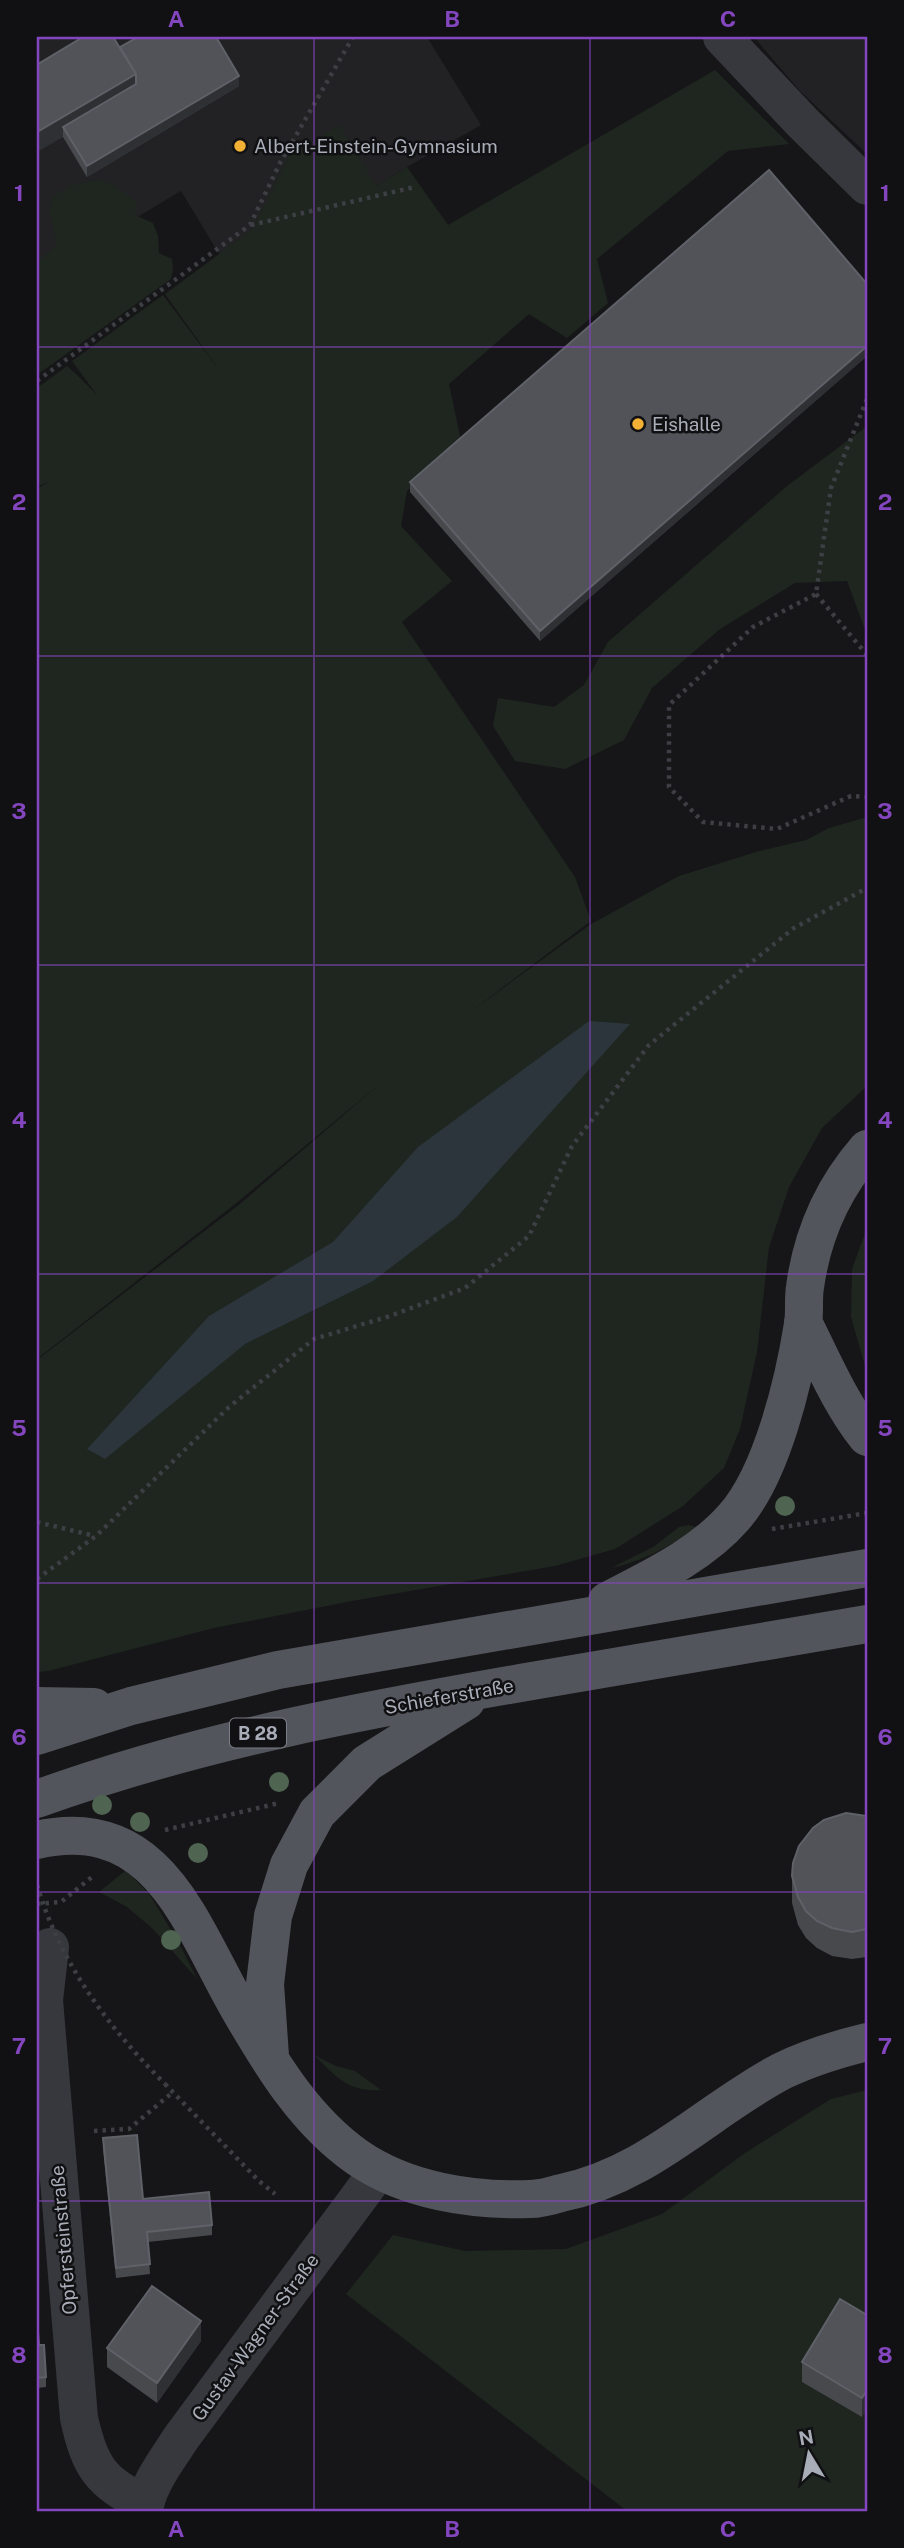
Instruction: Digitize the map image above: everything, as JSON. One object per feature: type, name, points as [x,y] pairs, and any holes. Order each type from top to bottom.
[{"type":"main road","points":[[574,1618],[652,1578],[698,1550],[733,1519],[747,1502],[773,1443],[803,1322],[805,1287],[819,1230],[840,1184],[867,1149]]},
{"type":"main road","points":[[803,1322],[837,1392],[867,1437]]},
{"type":"main road","points":[[37,1736],[131,1706],[278,1670],[867,1568]]},
{"type":"main road","name":"Schieferstraße","points":[[37,1799],[144,1763],[243,1737],[485,1689],[867,1624]]},
{"type":"main road","points":[[270,2058],[265,1984],[273,1916],[289,1865],[317,1813],[367,1763],[485,1689]]},
{"type":"main road","points":[[37,1706],[131,1706]]},
{"type":"main road","points":[[37,1840],[67,1834],[94,1837],[127,1848],[150,1866],[170,1886],[184,1906],[242,2014],[285,2082],[321,2126],[357,2157],[379,2170],[421,2186],[493,2199],[533,2199],[571,2191],[624,2173],[783,2071],[830,2052],[867,2042]]},
{"type":"street","points":[[722,37],[867,186]]},
{"type":"street","name":"Opfersteinstraße","points":[[50,1947],[44,2000],[79,2418],[84,2443],[110,2485],[145,2507]]},
{"type":"street","name":"Gustav-Wagner-Straße","points":[[145,2507],[158,2473],[181,2438],[379,2170]]},
{"type":"path","points":[[250,225],[280,163],[353,37]]},
{"type":"path","points":[[37,381],[250,225],[415,187]]},
{"type":"path","points":[[867,399],[831,488],[816,594],[867,655]]},
{"type":"path","points":[[816,594],[753,627],[669,705],[669,787],[703,822],[777,829],[851,796],[867,797]]},
{"type":"path","points":[[37,1579],[96,1536],[229,1408],[314,1339],[390,1316],[465,1288],[529,1236],[572,1146],[649,1045],[794,928],[867,888]]},
{"type":"path","points":[[770,1529],[867,1513]]},
{"type":"path","points":[[37,1522],[96,1536]]},
{"type":"path","points":[[164,1830],[340,1788]]},
{"type":"path","points":[[37,1905],[61,1902],[102,1869]]},
{"type":"path","points":[[37,1885],[54,1933],[83,1987],[135,2054],[259,2181],[275,2194]]},
{"type":"path","points":[[129,2129],[173,2092]]},
{"type":"shaded area","name":"Albert-Einstein-Gymnasium","points":[[37,37],[427,37],[481,125],[407,167],[232,275],[181,191],[37,277]]},
{"type":"shaded area","points":[[754,37],[867,37],[867,154],[800,91]]},
{"type":"shaded area","points":[[715,70],[789,144],[728,151],[597,259],[608,303],[567,338],[529,314],[449,384],[462,445],[407,491],[401,526],[452,581],[402,622],[575,877],[591,921],[470,1012],[591,924],[679,876],[806,840],[829,828],[867,817],[867,1086],[822,1128],[789,1187],[769,1247],[757,1352],[740,1429],[724,1468],[683,1506],[615,1549],[555,1566],[214,1628],[37,1672],[37,1360],[241,1203],[381,1083],[239,1201],[37,1359],[37,489],[48,482],[37,487],[37,388],[67,366],[97,395],[72,361],[163,295],[220,371],[165,294],[253,229],[289,155],[340,125],[376,186],[407,167],[448,225]]},
{"type":"shaded area","points":[[98,180],[128,195],[137,203],[135,215],[153,223],[158,236],[159,253],[172,259],[171,279],[37,375],[37,262],[57,245],[49,209],[54,195],[72,185]]},
{"type":"shaded area","points":[[867,426],[867,635],[847,581],[795,583],[720,629],[652,688],[624,740],[565,769],[515,761],[493,726],[498,698],[554,707],[584,685],[608,642],[787,486]]},
{"type":"shaded area","points":[[589,1021],[630,1024],[457,1217],[373,1281],[245,1344],[105,1459],[87,1449],[209,1316],[333,1242],[418,1147]]},
{"type":"shaded area","points":[[867,1228],[867,1373],[851,1317],[852,1269]]},
{"type":"shaded area","points":[[689,1525],[698,1528],[646,1557],[611,1568],[653,1547],[679,1527]]},
{"type":"shaded area","points":[[126,1870],[150,1895],[197,1979],[152,1928],[127,1907],[99,1892]]},
{"type":"shaded area","points":[[314,2055],[336,2066],[355,2071],[381,2090],[351,2086]]},
{"type":"shaded area","points":[[867,2090],[867,2511],[627,2511],[346,2294],[393,2235],[465,2251],[566,2249],[662,2214],[745,2153],[831,2099]]},
{"type":"building","points":[[83,37],[113,37],[136,74],[37,132],[37,62],[38,64]]},
{"type":"building","points":[[138,37],[216,37],[239,76],[87,166],[63,127],[136,84],[136,74],[120,47]]},
{"type":"building","name":"Eishalle","points":[[769,170],[867,284],[867,346],[540,631],[410,482]]},
{"type":"building","points":[[846,1813],[867,1816],[867,1929],[852,1932],[832,1928],[817,1921],[806,1911],[798,1897],[792,1876],[799,1846],[813,1828],[824,1820]]},
{"type":"building","points":[[137,2135],[143,2199],[209,2192],[212,2225],[147,2232],[150,2264],[116,2268],[103,2138]]},
{"type":"building","points":[[152,2286],[201,2321],[157,2383],[107,2348]]},
{"type":"building","points":[[840,2299],[867,2315],[867,2390],[862,2398],[802,2362]]},
{"type":"building","points":[[37,2318],[39,2345],[44,2345],[46,2377],[37,2378]]},
{"type":"place","name":"Albert-Einstein-Gymnasium","points":[[240,146]]},
{"type":"place","name":"Eishalle","points":[[638,424]]}]
